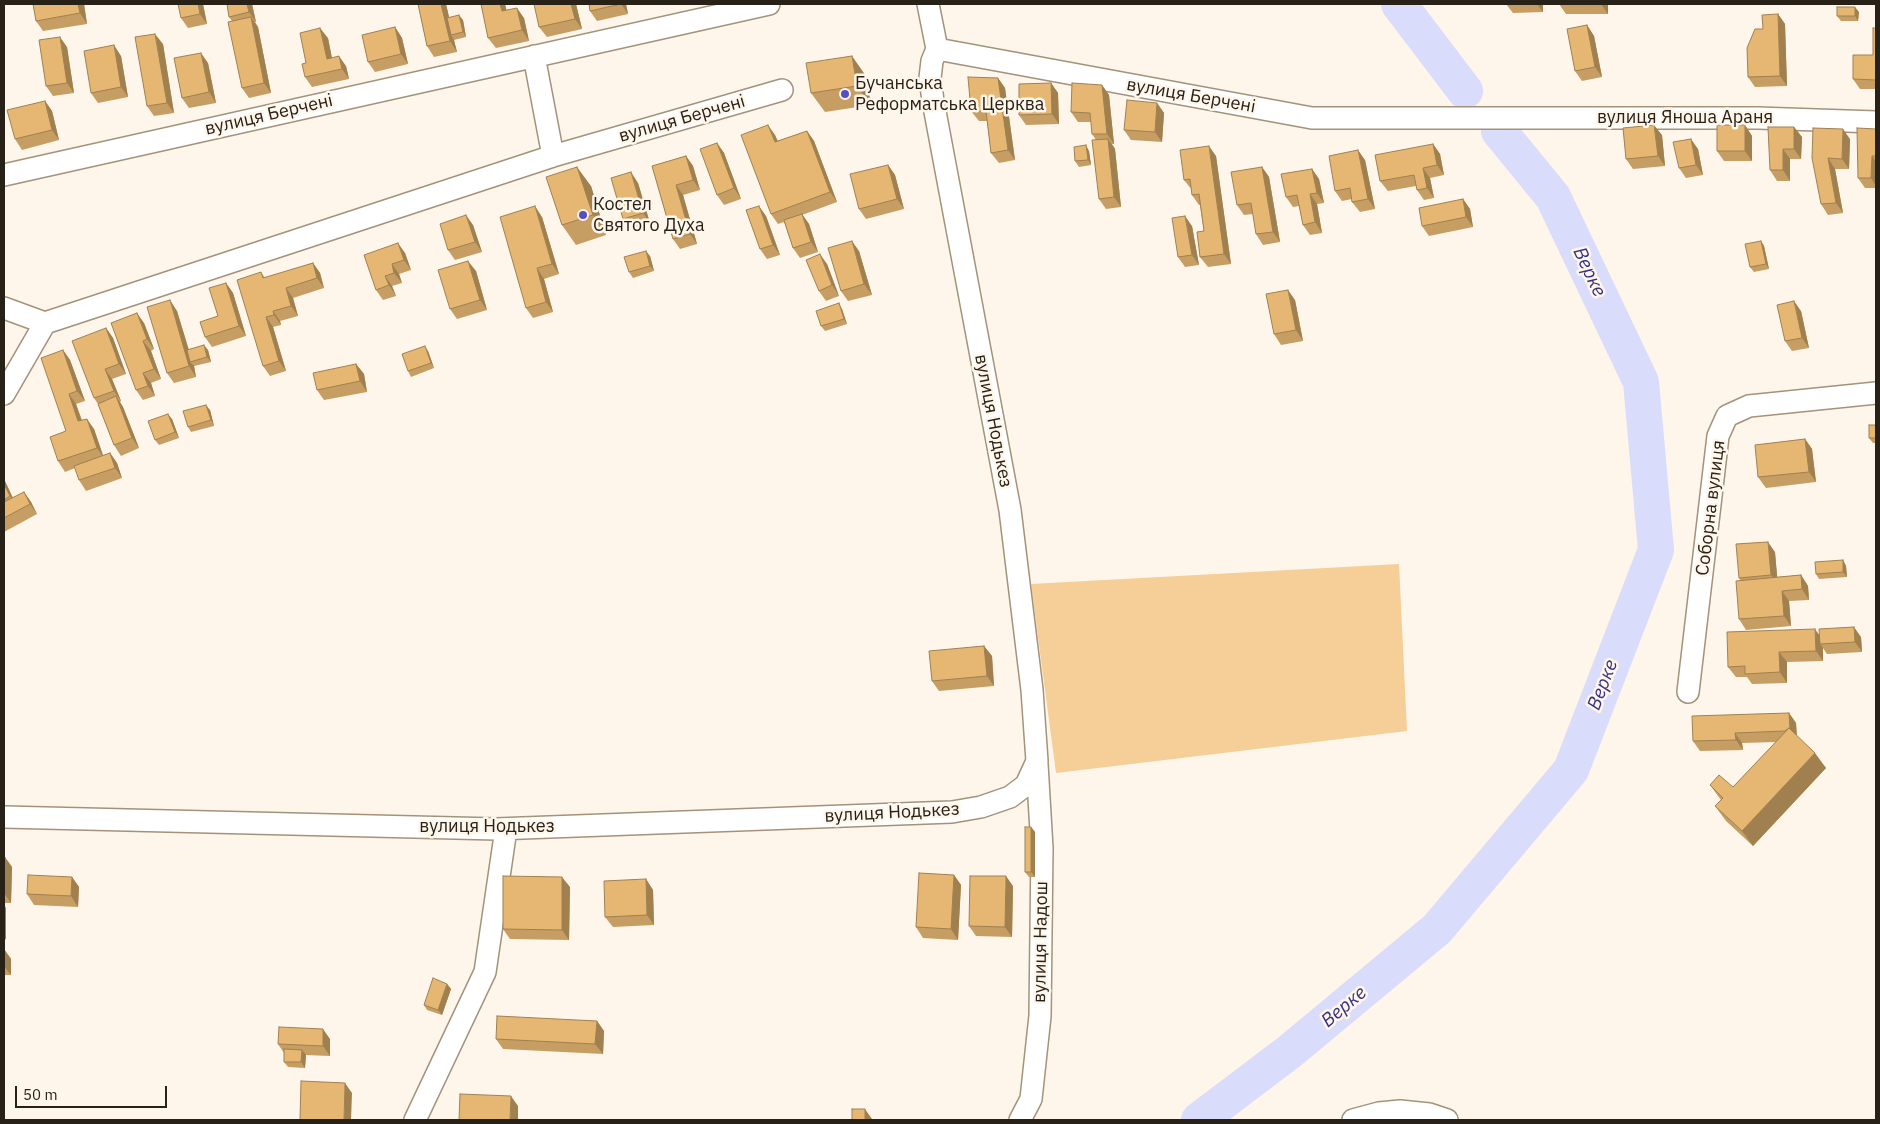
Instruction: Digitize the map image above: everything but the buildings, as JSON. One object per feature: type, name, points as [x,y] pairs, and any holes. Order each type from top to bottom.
[{"type":"street","name":"вулиця Берчені","points":[[4,175],[770,4]]},
{"type":"street","points":[[928,4],[937,50]]},
{"type":"street","name":"вулиця Берчені","points":[[937,50],[1312,118],[1493,118]]},
{"type":"street","name":"вулиця Нодькез","points":[[4,817],[506,829],[952,812],[1010,797],[1026,785],[1037,761],[1032,690],[1010,510],[933,101],[930,78],[932,61],[937,50]]},
{"type":"street","points":[[534,56],[553,156]]},
{"type":"street","name":"вулиця Берчені","points":[[45,323],[553,156],[782,90]]},
{"type":"street","name":"вулиця Яноша Араня","points":[[1493,118],[1758,118],[1876,122]]},
{"type":"street","points":[[4,308],[45,323],[4,394]]},
{"type":"street","name":"Соборна вулиця","points":[[1688,692],[1718,436],[1727,416],[1748,406],[1876,393]]},
{"type":"street","name":"вулиця Надош","points":[[1020,1120],[1031,1099],[1040,1016],[1042,848],[1037,761]]},
{"type":"street","points":[[415,1120],[485,972],[506,829]]},
{"type":"street","points":[[1353,1120],[1379,1112],[1400,1111],[1429,1114],[1447,1120]]},
{"type":"shaded area","points":[[1399,564],[1407,731],[1056,773],[1031,584]]},
{"type":"waterway","name":"Верке","points":[[1399,4],[1465,91]]},
{"type":"waterway","name":"Верке","points":[[1199,1120],[1289,1052],[1437,929],[1571,770],[1656,550],[1641,382],[1553,197],[1499,131]]},
{"type":"place","name":"Бучанська Реформатська Церква","points":[[845,94]]},
{"type":"place","name":"Костел Святого Духа","points":[[583,215]]}]
